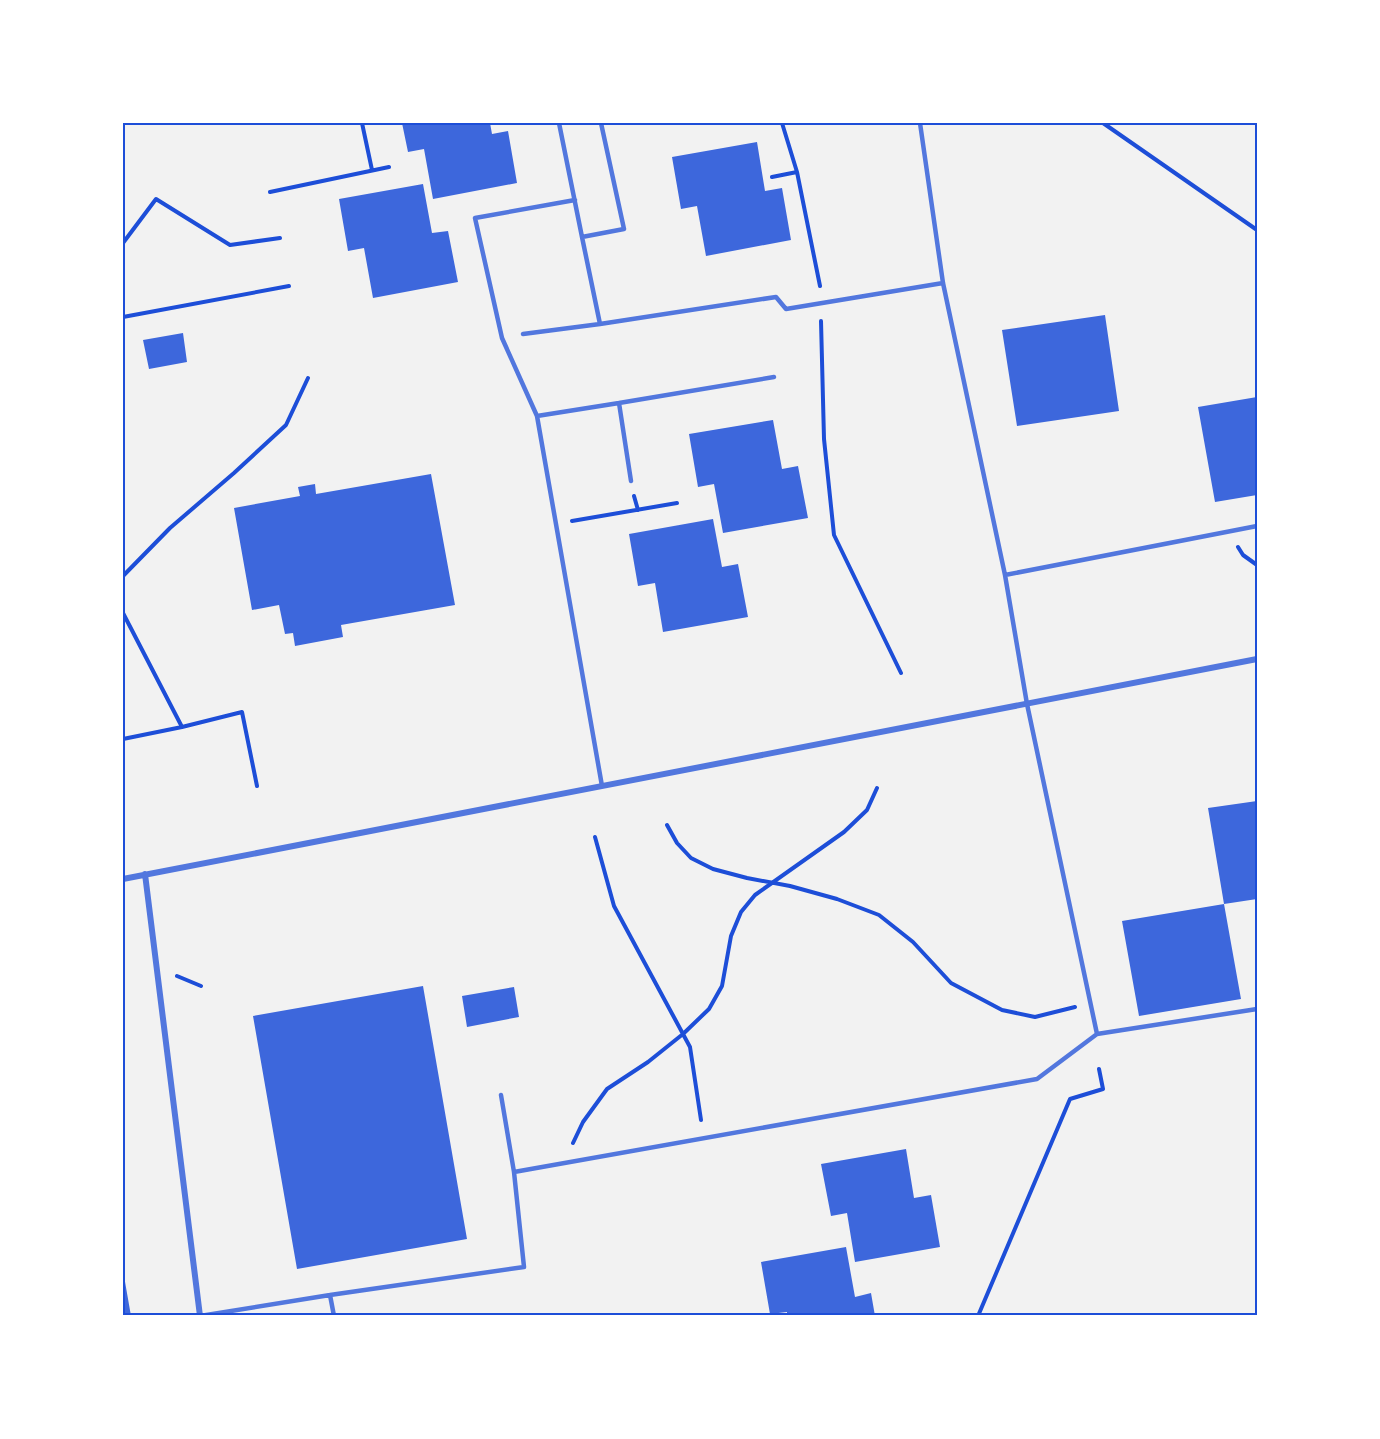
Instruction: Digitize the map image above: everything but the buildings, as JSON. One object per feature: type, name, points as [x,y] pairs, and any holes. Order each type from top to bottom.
[{"type":"street","points":[[123,879],[1257,659]]},
{"type":"street","points":[[145,874],[200,1316]]},
{"type":"lane","points":[[559,123],[600,324]]},
{"type":"lane","points":[[582,237],[624,229],[601,123]]},
{"type":"lane","points":[[920,123],[943,283],[1005,575],[1045,794],[1097,1034]]},
{"type":"lane","points":[[574,200],[475,218],[502,339],[537,416],[602,786]]},
{"type":"lane","points":[[523,334],[776,297],[786,309],[943,283]]},
{"type":"lane","points":[[537,416],[774,377]]},
{"type":"lane","points":[[619,403],[631,481]]},
{"type":"lane","points":[[1005,575],[1257,526]]},
{"type":"lane","points":[[514,1172],[1037,1079],[1097,1034],[1257,1009]]},
{"type":"lane","points":[[200,1316],[524,1267],[514,1172],[501,1095]]},
{"type":"lane","points":[[330,1295],[334,1316]]},
{"type":"path","points":[[362,123],[372,170]]},
{"type":"path","points":[[782,123],[797,172],[820,281],[824,439],[834,535],[901,673]]},
{"type":"path","points":[[1103,123],[1257,230]]},
{"type":"path","points":[[270,192],[389,167]]},
{"type":"path","points":[[772,177],[797,172]]},
{"type":"path","points":[[123,243],[156,199],[230,245],[280,238]]},
{"type":"path","points":[[123,317],[289,286]]},
{"type":"path","points":[[123,576],[170,528],[286,424],[308,378]]},
{"type":"path","points":[[556,524],[677,503]]},
{"type":"path","points":[[1243,555],[1257,565]]},
{"type":"path","points":[[123,613],[182,727]]},
{"type":"path","points":[[123,739],[242,712],[256,786]]},
{"type":"path","points":[[563,1163],[583,1122],[606,1089],[648,1062],[682,1035],[709,1009],[722,986],[731,936],[741,912],[755,895],[844,832],[867,810],[877,788]]},
{"type":"path","points":[[667,825],[677,843],[691,858],[713,869],[790,886],[879,915],[913,942],[951,983],[1002,1010],[1035,1017],[1090,1003]]},
{"type":"path","points":[[595,837],[614,906],[690,1047],[701,1120],[696,1139]]},
{"type":"path","points":[[978,1316],[1070,1099],[1103,1089],[1100,1069]]}]
